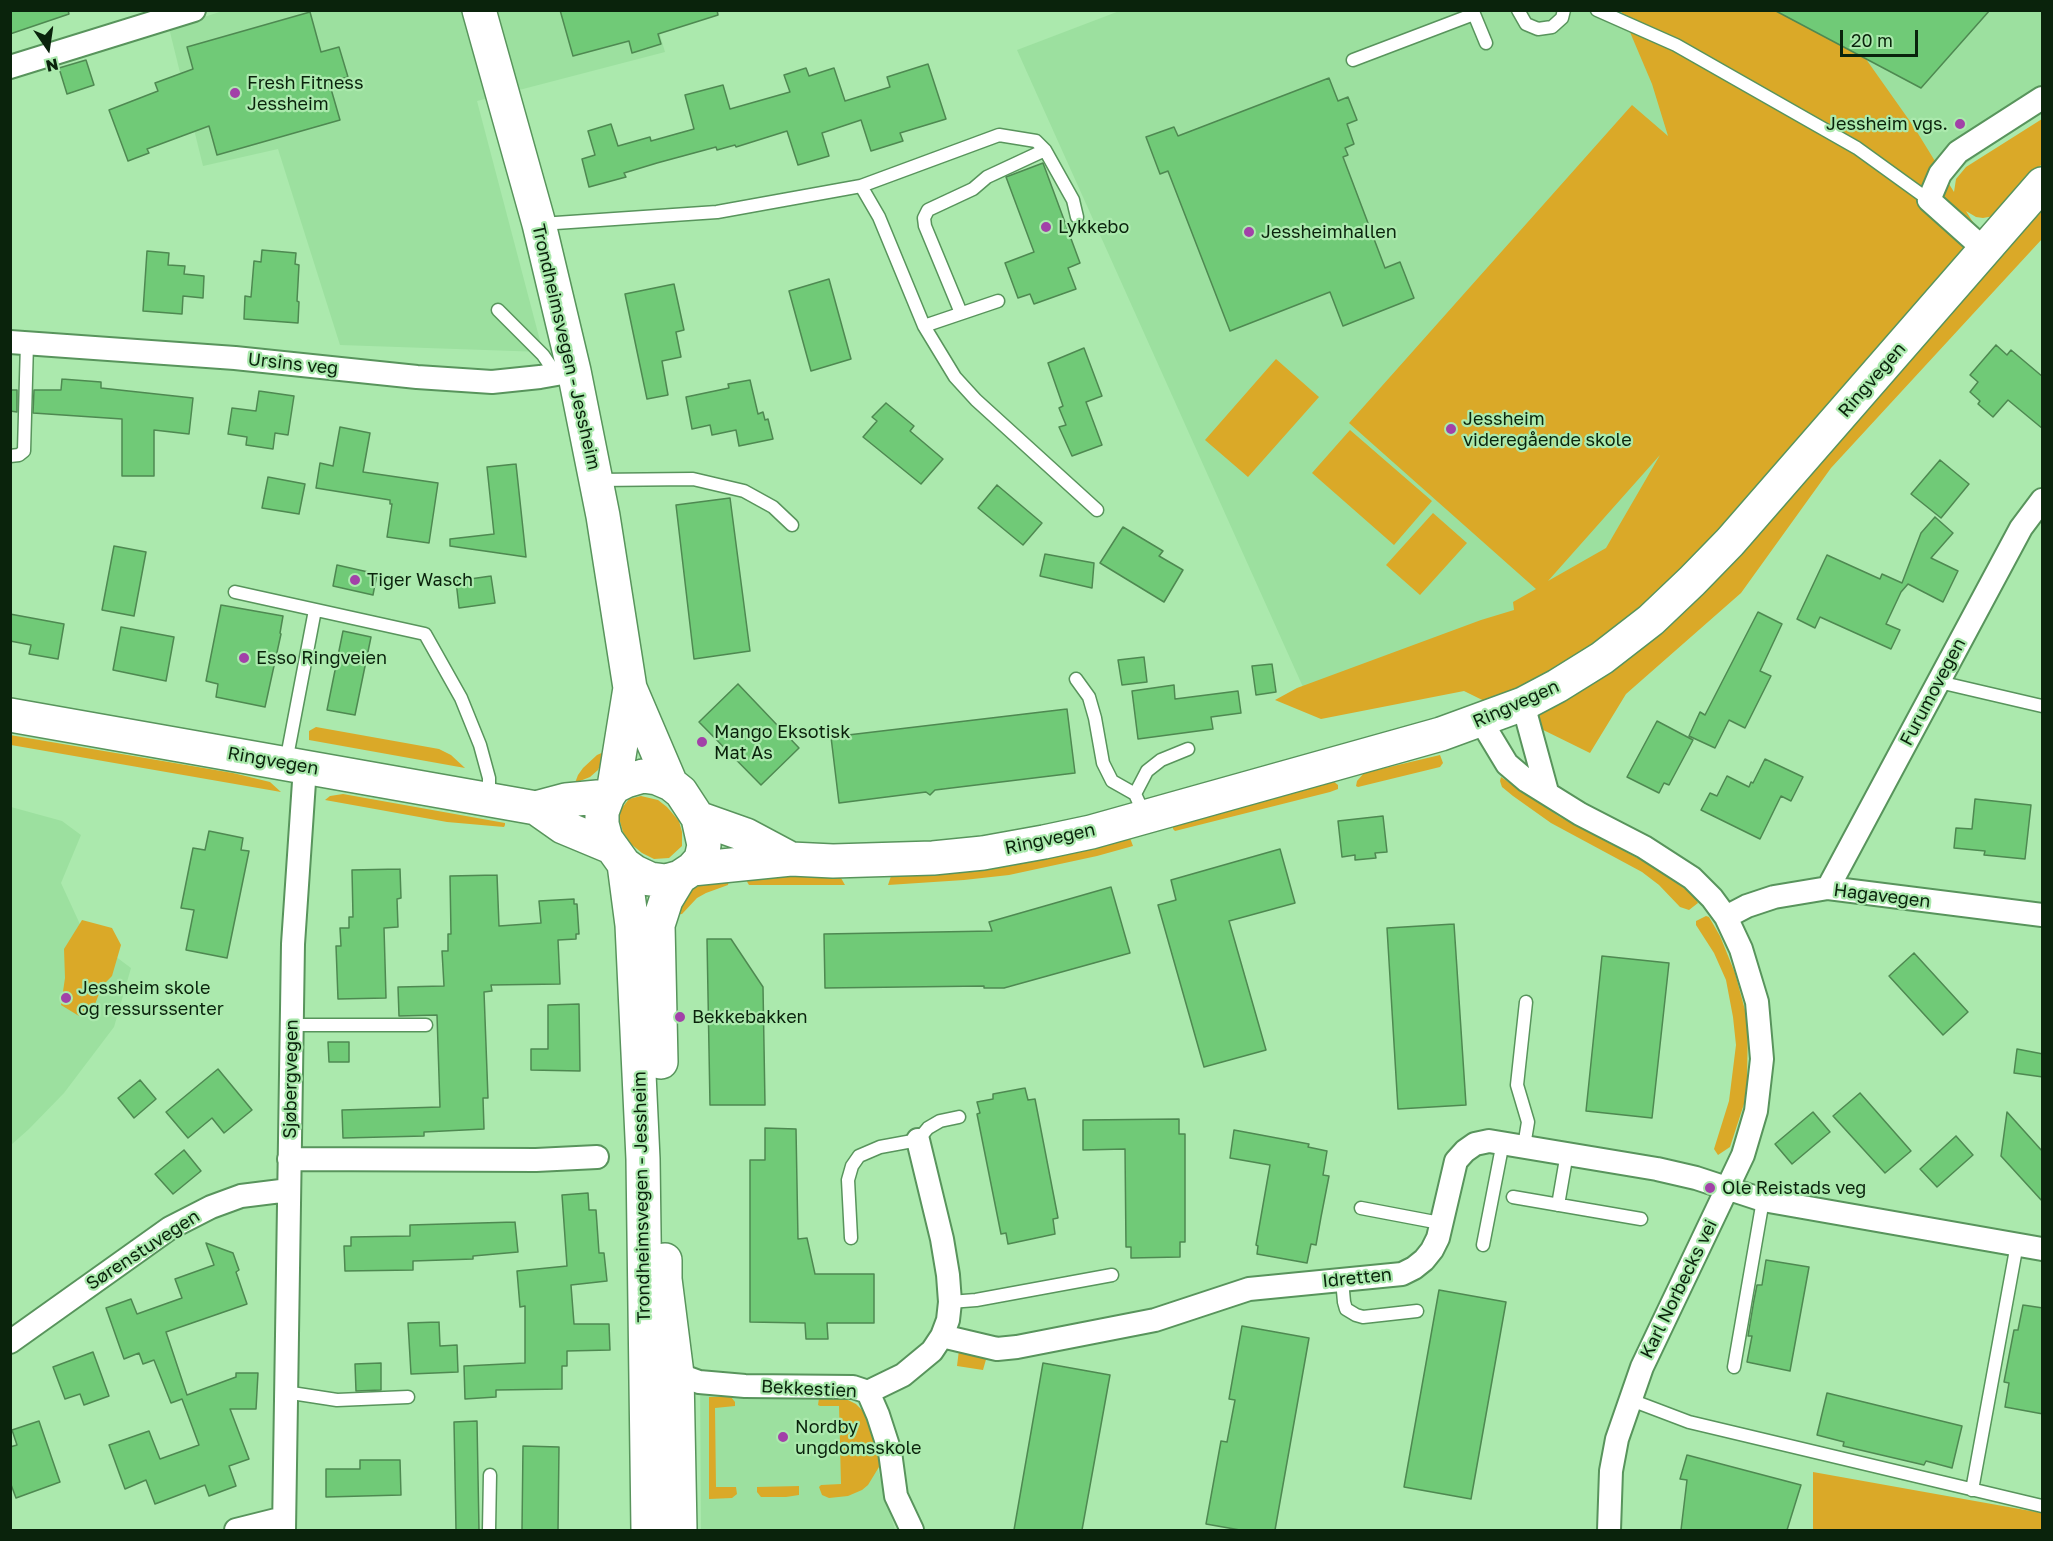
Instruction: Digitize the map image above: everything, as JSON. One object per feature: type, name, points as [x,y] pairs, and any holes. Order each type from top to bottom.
[{"type":"main road","name":"Trondheimsvegen - Jessheim","points":[[479,10],[539,224],[565,372],[596,480],[630,688],[671,784]]},
{"type":"main road","name":"Ringvegen","points":[[686,873],[791,859],[869,861],[983,853],[1091,832],[1140,805],[1441,734],[1523,704],[1602,658],[1651,620],[1692,581],[1730,542],[2043,184]]},
{"type":"main road","name":"Trondheimsvegen - Jessheim","points":[[611,792],[630,688]]},
{"type":"main road","name":"Ringvegen","points":[[10,715],[536,808],[611,792]]},
{"type":"main road","points":[[643,776],[657,778],[671,784],[692,806],[698,819],[704,846],[701,859],[686,873],[666,881],[650,879],[636,873],[617,855],[602,824],[602,812],[611,792],[626,781],[643,776]]},
{"type":"main road","name":"Ringvegen","points":[[536,808],[563,827],[617,855]]},
{"type":"main road","name":"Ringvegen","points":[[698,819],[746,835],[791,859]]},
{"type":"main road","name":"Trondheimsvegen - Jessheim","points":[[617,855],[632,925],[643,1160],[648,1530]]},
{"type":"main road","name":"Trondheimsvegen - Jessheim","points":[[680,1530],[677,1374],[665,1279],[658,925],[666,900],[686,873]]},
{"type":"street","points":[[10,66],[194,10]]},
{"type":"street","points":[[1985,250],[1929,200],[1940,174],[1958,152],[2043,98]]},
{"type":"street","name":"Ursins veg","points":[[19,343],[235,358],[417,377],[492,382],[565,372]]},
{"type":"street","name":"Furumovegen","points":[[1828,888],[2021,528],[2043,500]]},
{"type":"street","points":[[1523,704],[1547,792]]},
{"type":"street","name":"Karl Norbecks vei","points":[[1481,721],[1507,764],[1527,781],[1580,814],[1644,847],[1692,878],[1712,898],[1726,917],[1742,949],[1757,1002],[1761,1059],[1756,1111],[1743,1155],[1642,1367],[1617,1439],[1611,1472],[1609,1530]]},
{"type":"street","name":"Sjøbergvegen","points":[[284,1524],[295,765]]},
{"type":"street","name":"Hagavegen","points":[[1726,917],[1747,906],[1774,897],[1828,888],[2043,915]]},
{"type":"street","points":[[868,1392],[903,1375],[932,1352],[942,1336],[950,1302],[942,1239],[918,1140]]},
{"type":"street","name":"Idretten","points":[[942,1336],[997,1348],[1017,1347],[1155,1320],[1249,1289],[1390,1276],[1414,1268],[1432,1250],[1438,1238],[1456,1161],[1475,1144],[1489,1141],[1657,1168],[1728,1188]]},
{"type":"street","points":[[289,1159],[536,1160],[597,1157]]},
{"type":"street","points":[[1728,1188],[1763,1200],[2043,1249]]},
{"type":"street","name":"Sørenstuvegen","points":[[10,1342],[170,1228],[211,1206],[241,1196],[289,1190]]},
{"type":"street","name":"Bekkestien","points":[[677,1374],[699,1382],[718,1384],[853,1387],[868,1392],[890,1452],[896,1496],[912,1530]]},
{"type":"street","points":[[237,1530],[284,1524]]},
{"type":"lane","points":[[1518,10],[1526,24],[1538,29],[1552,27],[1562,18],[1564,10]]},
{"type":"lane","points":[[1597,10],[1647,31],[1696,56],[1857,148],[1929,200]]},
{"type":"lane","points":[[1353,60],[1474,14],[1486,43]]},
{"type":"lane","points":[[539,224],[717,212],[861,186],[999,135],[1036,141],[1045,150],[1073,200],[1077,217]]},
{"type":"lane","points":[[960,314],[926,226],[924,218],[928,210],[973,189],[987,177],[1045,150]]},
{"type":"lane","points":[[861,186],[879,217],[924,326],[938,353],[962,385],[1097,510]]},
{"type":"lane","points":[[924,326],[998,301]]},
{"type":"lane","points":[[498,310],[543,355],[565,372]]},
{"type":"lane","points":[[10,456],[19,455],[24,451],[19,343]]},
{"type":"lane","points":[[596,480],[693,479],[734,489],[760,499],[773,507],[792,525]]},
{"type":"lane","points":[[235,592],[425,634],[461,698],[480,745],[489,778],[489,801]]},
{"type":"lane","points":[[295,765],[315,610]]},
{"type":"lane","points":[[1076,679],[1089,697],[1103,763],[1112,781],[1140,805],[1147,771],[1161,760],[1188,748]]},
{"type":"lane","points":[[1939,682],[2043,706]]},
{"type":"lane","points":[[1483,1245],[1514,1144],[1528,1122],[1517,1085],[1526,1002]]},
{"type":"lane","points":[[292,1025],[426,1025]]},
{"type":"lane","points":[[851,1238],[848,1180],[852,1166],[859,1156],[880,1147],[918,1140],[928,1128],[940,1121],[959,1117]]},
{"type":"lane","points":[[1558,1205],[1567,1154]]},
{"type":"lane","points":[[1513,1197],[1641,1219]]},
{"type":"lane","points":[[1734,1367],[1763,1200]]},
{"type":"lane","points":[[1361,1208],[1440,1222]]},
{"type":"lane","points":[[1972,1490],[2017,1244]]},
{"type":"lane","points":[[950,1302],[976,1300],[1112,1275]]},
{"type":"lane","points":[[1342,1280],[1344,1302],[1350,1313],[1363,1317],[1417,1311]]},
{"type":"lane","points":[[285,1392],[337,1400],[408,1397]]},
{"type":"lane","points":[[1631,1400],[1689,1422],[2043,1506]]},
{"type":"lane","points":[[489,1530],[490,1475]]},
{"type":"shaded area","points":[[226,10],[653,10],[665,52],[477,101],[543,352],[340,345],[278,149],[203,166],[169,28]]},
{"type":"shaded area","name":"Jessheim videregående skole","points":[[1122,10],[2042,11],[2042,111],[1967,163],[1864,262],[1568,595],[1307,696],[1017,50]]},
{"type":"shaded area","points":[[1621,11],[1832,11],[1914,127],[1954,192],[1956,179],[1966,167],[2042,119],[2042,164],[1994,216],[1976,217],[1966,211],[1984,240],[2042,197],[2042,239],[1831,468],[1741,593],[1626,694],[1590,753],[1464,691],[1321,719],[1275,700],[1297,688],[1514,610],[1513,602],[1536,589],[1349,423],[1632,105],[1668,136],[1652,84]],"holes":[[[1660,455],[1606,548],[1548,581]]]},
{"type":"shaded area","points":[[1276,359],[1319,397],[1248,477],[1205,440]]},
{"type":"shaded area","points":[[1350,430],[1432,501],[1394,545],[1312,473]]},
{"type":"shaded area","points":[[1433,513],[1467,543],[1420,595],[1386,565]]},
{"type":"shaded area","points":[[316,727],[439,749],[451,755],[465,768],[309,740],[309,731]]},
{"type":"shaded area","points":[[10,735],[233,773],[270,782],[281,792],[11,745]]},
{"type":"shaded area","points":[[606,751],[598,770],[590,777],[575,783],[583,768],[597,755]]},
{"type":"shaded area","points":[[1440,755],[1443,763],[1440,767],[1356,786],[1364,773]]},
{"type":"shaded area","points":[[1501,777],[1560,817],[1647,863],[1685,889],[1698,903],[1689,910],[1680,907],[1659,885],[1642,872],[1551,823],[1513,796],[1502,787]]},
{"type":"shaded area","points":[[1333,781],[1338,785],[1338,789],[1330,792],[1175,831],[1173,829],[1173,826]]},
{"type":"shaded area","points":[[343,794],[505,823],[505,825],[504,827],[447,822],[325,800],[330,796]]},
{"type":"shaded area","points":[[641,796],[658,800],[679,821],[682,846],[669,858],[654,859],[642,853],[631,844],[623,832],[619,818],[621,809],[629,799]]},
{"type":"shaded area","name":"Jessheim skole og ressurssenter","points":[[11,807],[62,821],[81,835],[61,883],[84,933],[131,968],[114,1027],[64,1093],[11,1145]]},
{"type":"shaded area","points":[[1130,838],[1133,846],[1009,875],[888,885],[891,876],[1011,866]]},
{"type":"shaded area","points":[[730,875],[728,885],[697,898],[682,914],[674,915],[682,900],[692,890],[703,883]]},
{"type":"shaded area","points":[[743,875],[841,878],[845,885],[749,885]]},
{"type":"shaded area","points":[[1706,916],[1709,917],[1720,936],[1735,973],[1748,1021],[1747,1082],[1744,1104],[1730,1147],[1718,1155],[1714,1149],[1729,1101],[1736,1045],[1726,980],[1714,953],[1696,925],[1696,921]]},
{"type":"shaded area","points":[[82,920],[112,928],[121,945],[112,976],[102,986],[92,1012],[79,1016],[61,1005],[65,978],[64,949]]},
{"type":"shaded area","points":[[959,1350],[987,1356],[983,1370],[957,1366]]},
{"type":"shaded area","name":"Nordby ungdomsskole","points":[[700,1373],[839,1391],[876,1463],[895,1530],[701,1530]]},
{"type":"shaded area","points":[[838,1395],[856,1404],[863,1411],[880,1458],[879,1467],[868,1485],[862,1490],[848,1496],[829,1498],[822,1495],[819,1487],[841,1484],[839,1406],[818,1405],[819,1398]]},
{"type":"shaded area","points":[[709,1397],[731,1397],[735,1402],[735,1406],[715,1408],[716,1487],[736,1487],[737,1494],[732,1498],[709,1499]]},
{"type":"shaded area","points":[[1813,1472],[2042,1513],[2042,1530],[1813,1530]]},
{"type":"shaded area","points":[[799,1486],[799,1495],[786,1497],[761,1497],[757,1492],[757,1487]]},
{"type":"building","points":[[10,10],[68,10],[69,14],[10,34]]},
{"type":"building","points":[[560,10],[717,10],[718,15],[658,34],[661,44],[632,53],[629,41],[573,56]]},
{"type":"building","points":[[1774,10],[1990,10],[1921,88]]},
{"type":"building","points":[[310,12],[321,52],[339,47],[348,77],[329,82],[340,120],[217,155],[209,126],[147,149],[149,153],[128,161],[109,110],[158,91],[155,83],[193,69],[187,47]]},
{"type":"building","points":[[86,60],[94,85],[67,94],[59,68]]},
{"type":"building","points":[[928,64],[946,119],[900,133],[903,141],[871,151],[861,120],[822,133],[829,156],[798,165],[787,131],[736,147],[735,145],[717,150],[716,147],[657,163],[624,173],[626,177],[589,187],[582,159],[595,155],[588,131],[611,124],[618,146],[650,137],[651,141],[694,129],[685,95],[723,85],[730,109],[790,92],[784,75],[806,68],[809,76],[834,68],[845,101],[890,87],[887,77]]},
{"type":"building","points":[[1329,78],[1338,101],[1348,97],[1357,120],[1347,124],[1354,144],[1345,148],[1348,155],[1343,157],[1385,268],[1400,262],[1414,298],[1343,326],[1330,292],[1230,331],[1168,171],[1160,174],[1146,137],[1174,127],[1178,136]]},
{"type":"building","points":[[1043,163],[1080,263],[1068,268],[1076,289],[1034,304],[1030,294],[1018,298],[1005,263],[1034,252],[1006,177]]},
{"type":"building","points":[[262,250],[296,253],[295,264],[299,265],[298,323],[244,319],[245,296],[251,297],[254,261],[261,262]]},
{"type":"building","points":[[147,251],[169,253],[168,265],[185,266],[184,274],[204,276],[203,298],[183,296],[182,314],[143,311]]},
{"type":"building","points":[[829,279],[851,359],[811,371],[789,291]]},
{"type":"building","points":[[674,284],[684,330],[676,332],[681,357],[662,361],[668,395],[647,399],[625,294]]},
{"type":"building","points":[[1996,345],[2007,355],[2011,350],[2043,377],[2043,429],[2008,400],[1993,417],[1978,404],[1980,401],[1970,392],[1978,382],[1970,375]]},
{"type":"building","points":[[1084,348],[1102,396],[1086,402],[1102,445],[1072,456],[1059,427],[1066,425],[1059,408],[1063,406],[1048,363]]},
{"type":"building","points":[[62,379],[101,382],[101,388],[193,398],[189,434],[154,430],[154,476],[122,476],[122,419],[33,413],[34,390],[61,390]]},
{"type":"building","points":[[750,380],[758,414],[763,412],[765,420],[768,419],[773,439],[739,446],[736,430],[712,435],[710,425],[692,429],[686,397],[729,388],[728,384]]},
{"type":"building","points":[[10,390],[17,390],[17,412],[10,411]]},
{"type":"building","points":[[259,391],[294,396],[288,435],[275,433],[273,449],[246,445],[247,437],[228,434],[232,408],[256,411]]},
{"type":"building","points":[[886,403],[914,426],[910,431],[943,459],[921,484],[863,437],[877,421],[872,417]]},
{"type":"building","points":[[340,427],[370,433],[363,472],[438,483],[429,543],[387,537],[392,504],[390,500],[316,488],[320,463],[333,466]]},
{"type":"building","points":[[1940,460],[1969,484],[1941,518],[1911,494]]},
{"type":"building","points":[[516,464],[526,557],[450,546],[450,539],[494,534],[487,467]]},
{"type":"building","points":[[268,477],[305,484],[299,514],[262,508]]},
{"type":"building","points":[[997,485],[1042,523],[1023,545],[978,508]]},
{"type":"building","points":[[730,498],[750,651],[694,659],[676,505]]},
{"type":"building","points":[[1935,517],[1953,533],[1931,558],[1958,571],[1943,602],[1908,584],[1901,592],[1886,624],[1900,630],[1891,649],[1820,617],[1815,628],[1797,619],[1827,555],[1880,579],[1882,574],[1902,583],[1921,533]]},
{"type":"building","points":[[1123,527],[1163,551],[1159,556],[1183,570],[1164,602],[1100,563]]},
{"type":"building","points":[[114,546],[146,552],[134,616],[102,610]]},
{"type":"building","points":[[1045,554],[1094,563],[1092,588],[1040,576]]},
{"type":"building","name":"Tiger Wasch","points":[[337,565],[377,574],[373,595],[333,586]]},
{"type":"building","points":[[491,576],[495,603],[459,608],[456,581]]},
{"type":"building","name":"Esso Ringveien","points":[[221,605],[283,616],[265,707],[216,697],[218,684],[206,681]]},
{"type":"building","points":[[1758,612],[1782,624],[1760,671],[1771,676],[1745,728],[1729,720],[1715,748],[1689,736],[1700,712],[1705,715]]},
{"type":"building","points":[[10,614],[64,624],[58,659],[29,654],[31,645],[10,641]]},
{"type":"building","points":[[121,627],[174,637],[166,681],[113,670]]},
{"type":"building","points":[[343,631],[371,637],[355,715],[327,710]]},
{"type":"building","points":[[1144,657],[1147,682],[1122,685],[1118,660]]},
{"type":"building","points":[[1272,664],[1276,692],[1256,695],[1252,666]]},
{"type":"building","points":[[738,684],[799,748],[761,785],[699,722]]},
{"type":"building","points":[[1174,685],[1175,699],[1238,691],[1241,713],[1211,717],[1213,729],[1138,739],[1132,691]]},
{"type":"building","points":[[1067,709],[1075,773],[935,790],[930,795],[926,792],[839,803],[831,737]]},
{"type":"building","points":[[1657,721],[1693,740],[1669,785],[1664,783],[1659,793],[1627,777]]},
{"type":"building","points":[[1765,759],[1803,777],[1791,801],[1781,796],[1760,839],[1701,810],[1710,793],[1717,796],[1727,776],[1749,787]]},
{"type":"building","points":[[1975,799],[2031,805],[2025,859],[1984,855],[1985,851],[1954,848],[1956,828],[1972,829]]},
{"type":"building","points":[[1383,816],[1387,852],[1375,853],[1376,858],[1355,860],[1355,855],[1342,857],[1338,821]]},
{"type":"building","points":[[209,831],[243,838],[241,850],[249,851],[227,958],[186,950],[194,910],[181,908],[193,848],[205,850]]},
{"type":"building","points":[[1280,849],[1295,903],[1229,921],[1266,1050],[1204,1067],[1158,905],[1176,900],[1171,880]]},
{"type":"building","points":[[400,869],[401,898],[397,899],[398,927],[384,928],[386,998],[338,999],[336,946],[341,946],[340,928],[349,928],[349,917],[353,917],[352,870]]},
{"type":"building","points":[[497,875],[499,926],[541,923],[539,901],[574,899],[574,904],[577,904],[579,934],[576,934],[576,939],[558,940],[560,984],[491,985],[492,991],[484,992],[488,1098],[483,1098],[484,1129],[424,1132],[424,1136],[343,1138],[342,1110],[440,1107],[437,1015],[399,1016],[398,987],[444,986],[442,951],[448,951],[448,934],[451,934],[450,876]]},
{"type":"building","points":[[1111,887],[1130,953],[1004,988],[984,988],[984,986],[825,988],[824,934],[992,931],[989,922]]},
{"type":"building","points":[[1454,924],[1466,1105],[1398,1109],[1387,928]]},
{"type":"building","points":[[707,939],[731,939],[763,987],[765,1105],[710,1105]]},
{"type":"building","points":[[1914,953],[1968,1012],[1943,1035],[1889,976]]},
{"type":"building","points":[[1602,956],[1669,963],[1652,1118],[1586,1111]]},
{"type":"building","points":[[579,1004],[580,1071],[531,1070],[531,1049],[548,1049],[548,1005]]},
{"type":"building","points":[[328,1042],[349,1042],[349,1062],[329,1062]]},
{"type":"building","points":[[2017,1049],[2043,1054],[2043,1077],[2014,1073]]},
{"type":"building","points":[[218,1069],[252,1110],[224,1133],[212,1118],[188,1138],[166,1112]]},
{"type":"building","points":[[140,1080],[156,1099],[134,1118],[118,1098]]},
{"type":"building","points":[[1025,1088],[1028,1100],[1035,1099],[1058,1218],[1053,1219],[1055,1234],[1008,1244],[1006,1233],[1001,1234],[977,1114],[980,1113],[977,1102],[993,1099],[993,1094]]},
{"type":"building","points":[[1860,1093],[1911,1151],[1885,1173],[1833,1116]]},
{"type":"building","points":[[1813,1112],[1830,1132],[1792,1164],[1775,1144]]},
{"type":"building","points":[[2007,1112],[2043,1152],[2043,1202],[2001,1156]]},
{"type":"building","points":[[1179,1119],[1179,1134],[1185,1134],[1185,1242],[1180,1242],[1180,1257],[1131,1258],[1131,1247],[1126,1247],[1125,1149],[1083,1150],[1083,1120]]},
{"type":"building","points":[[765,1128],[796,1129],[798,1239],[807,1238],[815,1274],[874,1274],[874,1323],[827,1323],[828,1339],[806,1339],[805,1323],[750,1322],[750,1160],[765,1160]]},
{"type":"building","points":[[1234,1130],[1309,1144],[1308,1147],[1327,1151],[1323,1175],[1329,1176],[1316,1245],[1311,1244],[1307,1263],[1257,1254],[1258,1246],[1256,1245],[1270,1165],[1230,1158]]},
{"type":"building","points":[[1956,1136],[1973,1155],[1937,1187],[1920,1169]]},
{"type":"building","points":[[184,1150],[201,1171],[173,1194],[155,1174]]},
{"type":"building","points":[[588,1193],[589,1210],[596,1210],[599,1253],[604,1253],[607,1281],[571,1285],[574,1324],[609,1324],[610,1350],[567,1351],[567,1366],[562,1366],[562,1389],[496,1390],[496,1397],[465,1399],[464,1366],[525,1363],[525,1306],[520,1307],[517,1271],[567,1266],[562,1195]]},
{"type":"building","points":[[515,1222],[518,1252],[473,1256],[473,1259],[413,1261],[413,1270],[345,1271],[344,1246],[351,1246],[351,1237],[410,1236],[410,1225]]},
{"type":"building","points":[[206,1243],[233,1253],[239,1270],[236,1272],[247,1304],[166,1332],[187,1395],[236,1377],[236,1373],[258,1373],[256,1409],[230,1409],[249,1459],[229,1466],[236,1486],[209,1496],[205,1485],[155,1504],[146,1480],[125,1489],[109,1445],[149,1431],[160,1459],[199,1445],[182,1399],[171,1403],[154,1360],[143,1364],[139,1353],[124,1359],[106,1308],[131,1299],[137,1314],[182,1298],[175,1279],[214,1265]]},
{"type":"building","points":[[1766,1260],[1809,1267],[1790,1371],[1747,1362],[1752,1336],[1748,1336],[1754,1300],[1757,1285],[1762,1285]]},
{"type":"building","points":[[1439,1290],[1506,1302],[1471,1499],[1404,1487]]},
{"type":"building","points":[[2023,1305],[2043,1308],[2043,1414],[2005,1407],[2009,1383],[2004,1382],[2014,1330],[2018,1330]]},
{"type":"building","points":[[439,1322],[440,1346],[457,1345],[458,1372],[411,1374],[408,1323]]},
{"type":"building","points":[[1242,1326],[1309,1338],[1275,1530],[1240,1530],[1206,1524],[1221,1441],[1227,1442],[1235,1400],[1229,1399]]},
{"type":"building","points":[[93,1352],[109,1396],[84,1405],[80,1394],[65,1399],[53,1367]]},
{"type":"building","points":[[381,1363],[381,1390],[356,1391],[355,1364]]},
{"type":"building","points":[[1043,1363],[1110,1375],[1082,1530],[1014,1530]]},
{"type":"building","points":[[1827,1393],[1962,1426],[1952,1468],[1926,1461],[1924,1465],[1843,1446],[1844,1442],[1817,1435]]},
{"type":"building","points":[[39,1421],[60,1482],[16,1498],[10,1482],[10,1447],[17,1445],[12,1430]]},
{"type":"building","points":[[477,1421],[479,1530],[456,1530],[454,1422]]},
{"type":"building","points":[[523,1446],[559,1447],[558,1530],[522,1530]]},
{"type":"building","points":[[1687,1455],[1801,1485],[1787,1530],[1681,1530],[1687,1480],[1680,1479]]},
{"type":"building","points":[[360,1460],[400,1460],[401,1495],[326,1497],[326,1469],[360,1469]]},
{"type":"place","name":"Fresh Fitness Jessheim","points":[[235,93]]},
{"type":"place","name":"Jessheim vgs.","points":[[1960,124]]},
{"type":"place","name":"Lykkebo","points":[[1046,227]]},
{"type":"place","name":"Jessheimhallen","points":[[1249,232]]},
{"type":"place","name":"Jessheim videregående skole","points":[[1451,429]]},
{"type":"place","name":"Tiger Wasch","points":[[355,580]]},
{"type":"place","name":"Esso Ringveien","points":[[244,658]]},
{"type":"place","name":"Mango Eksotisk Mat As","points":[[702,742]]},
{"type":"place","name":"Jessheim skole og ressurssenter","points":[[66,998]]},
{"type":"place","name":"Bekkebakken","points":[[680,1017]]},
{"type":"place","name":"Ole Reistads veg","points":[[1710,1188]]},
{"type":"place","name":"Nordby ungdomsskole","points":[[783,1437]]}]
